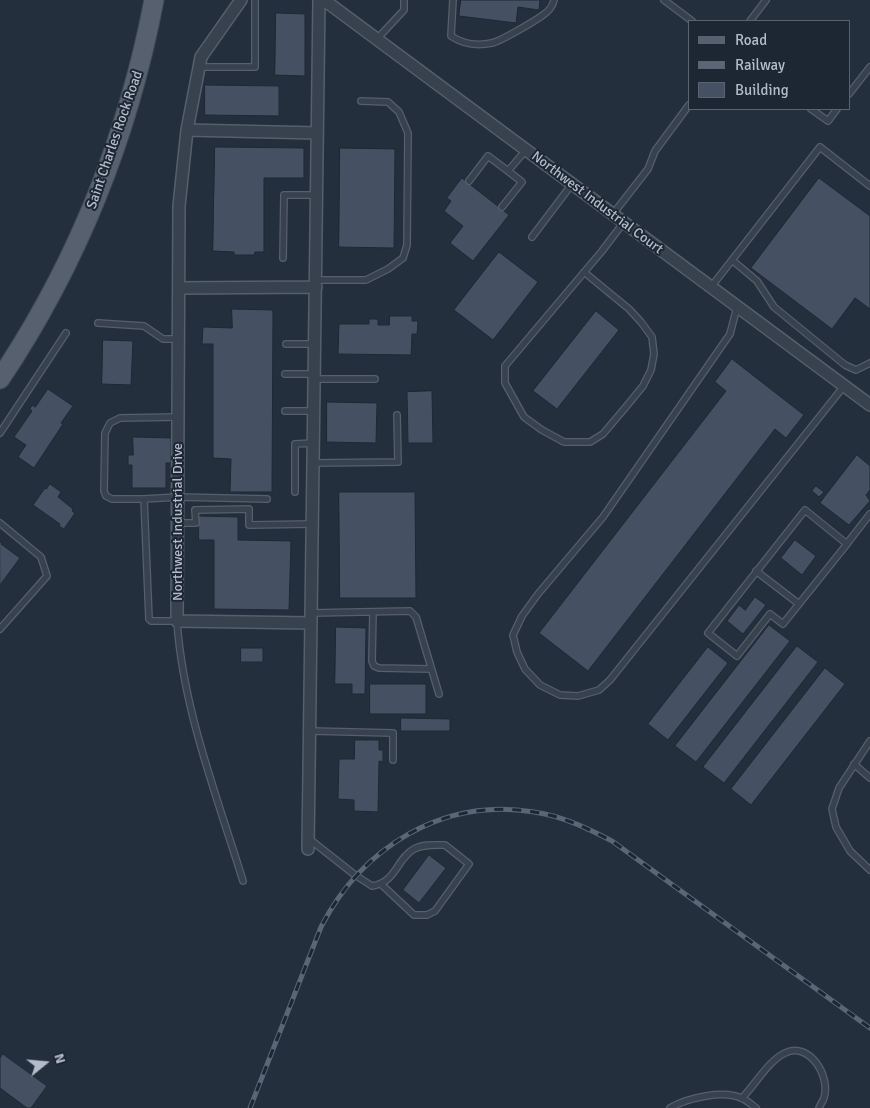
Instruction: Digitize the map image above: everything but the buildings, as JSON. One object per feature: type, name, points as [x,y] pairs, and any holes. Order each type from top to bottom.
[{"type":"main road","name":"Saint Charles Rock Road","points":[[0,379],[44,309],[71,258],[94,206],[132,95],[148,33],[154,0]]},
{"type":"street","name":"Northwest Industrial Drive","points":[[241,0],[201,57],[187,130],[179,206],[177,621],[311,618]]},
{"type":"street","points":[[308,844],[319,0]]},
{"type":"street","name":"Northwest Industrial Court","points":[[324,0],[870,405]]},
{"type":"street","points":[[187,130],[317,133]]},
{"type":"street","points":[[179,288],[316,284]]},
{"type":"lane","points":[[199,67],[255,66],[255,0]]},
{"type":"lane","points":[[377,39],[404,10],[404,0]]},
{"type":"lane","points":[[453,0],[451,36],[460,42],[475,45],[494,43],[543,15],[554,4],[554,0]]},
{"type":"lane","points":[[664,0],[691,20]]},
{"type":"lane","points":[[751,20],[766,0]]},
{"type":"lane","points":[[850,93],[870,67]]},
{"type":"lane","points":[[316,284],[366,280],[388,269],[403,258],[407,245],[408,133],[399,112],[388,102],[361,101]]},
{"type":"lane","points":[[612,214],[648,169],[655,151],[688,106]]},
{"type":"lane","points":[[812,110],[828,121],[836,110]]},
{"type":"lane","points":[[711,287],[820,147],[870,186]]},
{"type":"lane","points":[[508,171],[526,150]]},
{"type":"lane","points":[[469,181],[488,156],[522,182],[502,207]]},
{"type":"lane","points":[[532,237],[572,184]]},
{"type":"lane","points":[[283,258],[284,195],[317,195]]},
{"type":"lane","points":[[584,272],[629,309],[641,322],[652,337],[654,354],[652,370],[643,386],[603,434],[590,442],[564,442],[524,417],[505,383],[505,366],[624,222]]},
{"type":"lane","points":[[732,260],[757,281],[774,307],[845,365],[856,370],[870,363]]},
{"type":"lane","points":[[737,307],[730,334],[608,509],[522,616],[513,635],[517,652],[525,669],[540,685],[560,695],[578,696],[599,690],[610,680],[844,386]]},
{"type":"lane","points":[[98,323],[144,326],[163,338],[179,339]]},
{"type":"lane","points":[[0,433],[66,333]]},
{"type":"lane","points":[[286,344],[315,344]]},
{"type":"lane","points":[[285,374],[374,379]]},
{"type":"lane","points":[[285,411],[314,411]]},
{"type":"lane","points":[[313,464],[398,462],[397,415]]},
{"type":"lane","points":[[178,417],[120,418],[114,420],[106,429],[105,493],[112,499],[178,497],[267,499]]},
{"type":"lane","points":[[295,492],[295,444],[314,443]]},
{"type":"lane","points":[[144,499],[149,619],[177,621],[179,646],[195,726],[243,881]]},
{"type":"lane","points":[[178,523],[196,523],[195,510],[249,509],[249,525],[313,524]]},
{"type":"lane","points":[[847,544],[805,510],[708,633],[737,656],[770,614],[783,624],[847,544],[870,514]]},
{"type":"lane","points":[[0,523],[41,557],[46,576],[0,629]]},
{"type":"lane","points":[[756,571],[799,604]]},
{"type":"lane","points":[[311,618],[373,612],[410,611],[416,617],[439,694]]},
{"type":"lane","points":[[373,612],[372,662],[374,666],[379,668],[431,669]]},
{"type":"lane","points":[[310,731],[393,733],[393,760]]},
{"type":"lane","points":[[870,741],[838,788],[832,809],[836,827],[850,851],[870,870]]},
{"type":"lane","points":[[854,764],[870,778]]},
{"type":"lane","points":[[308,844],[372,886],[382,885],[390,878],[406,855],[415,848],[445,845],[469,864],[435,911],[427,915],[414,915],[382,885]]},
{"type":"lane","points":[[742,1098],[779,1057],[793,1050],[801,1050],[815,1060],[820,1068],[825,1097],[819,1108]]},
{"type":"lane","points":[[670,1108],[689,1100],[713,1095],[742,1098],[756,1108]]},
{"type":"railway","points":[[250,1108],[321,927],[338,898],[359,873],[382,852],[409,834],[437,821],[468,812],[500,809],[554,816],[612,841],[870,1028]]}]
